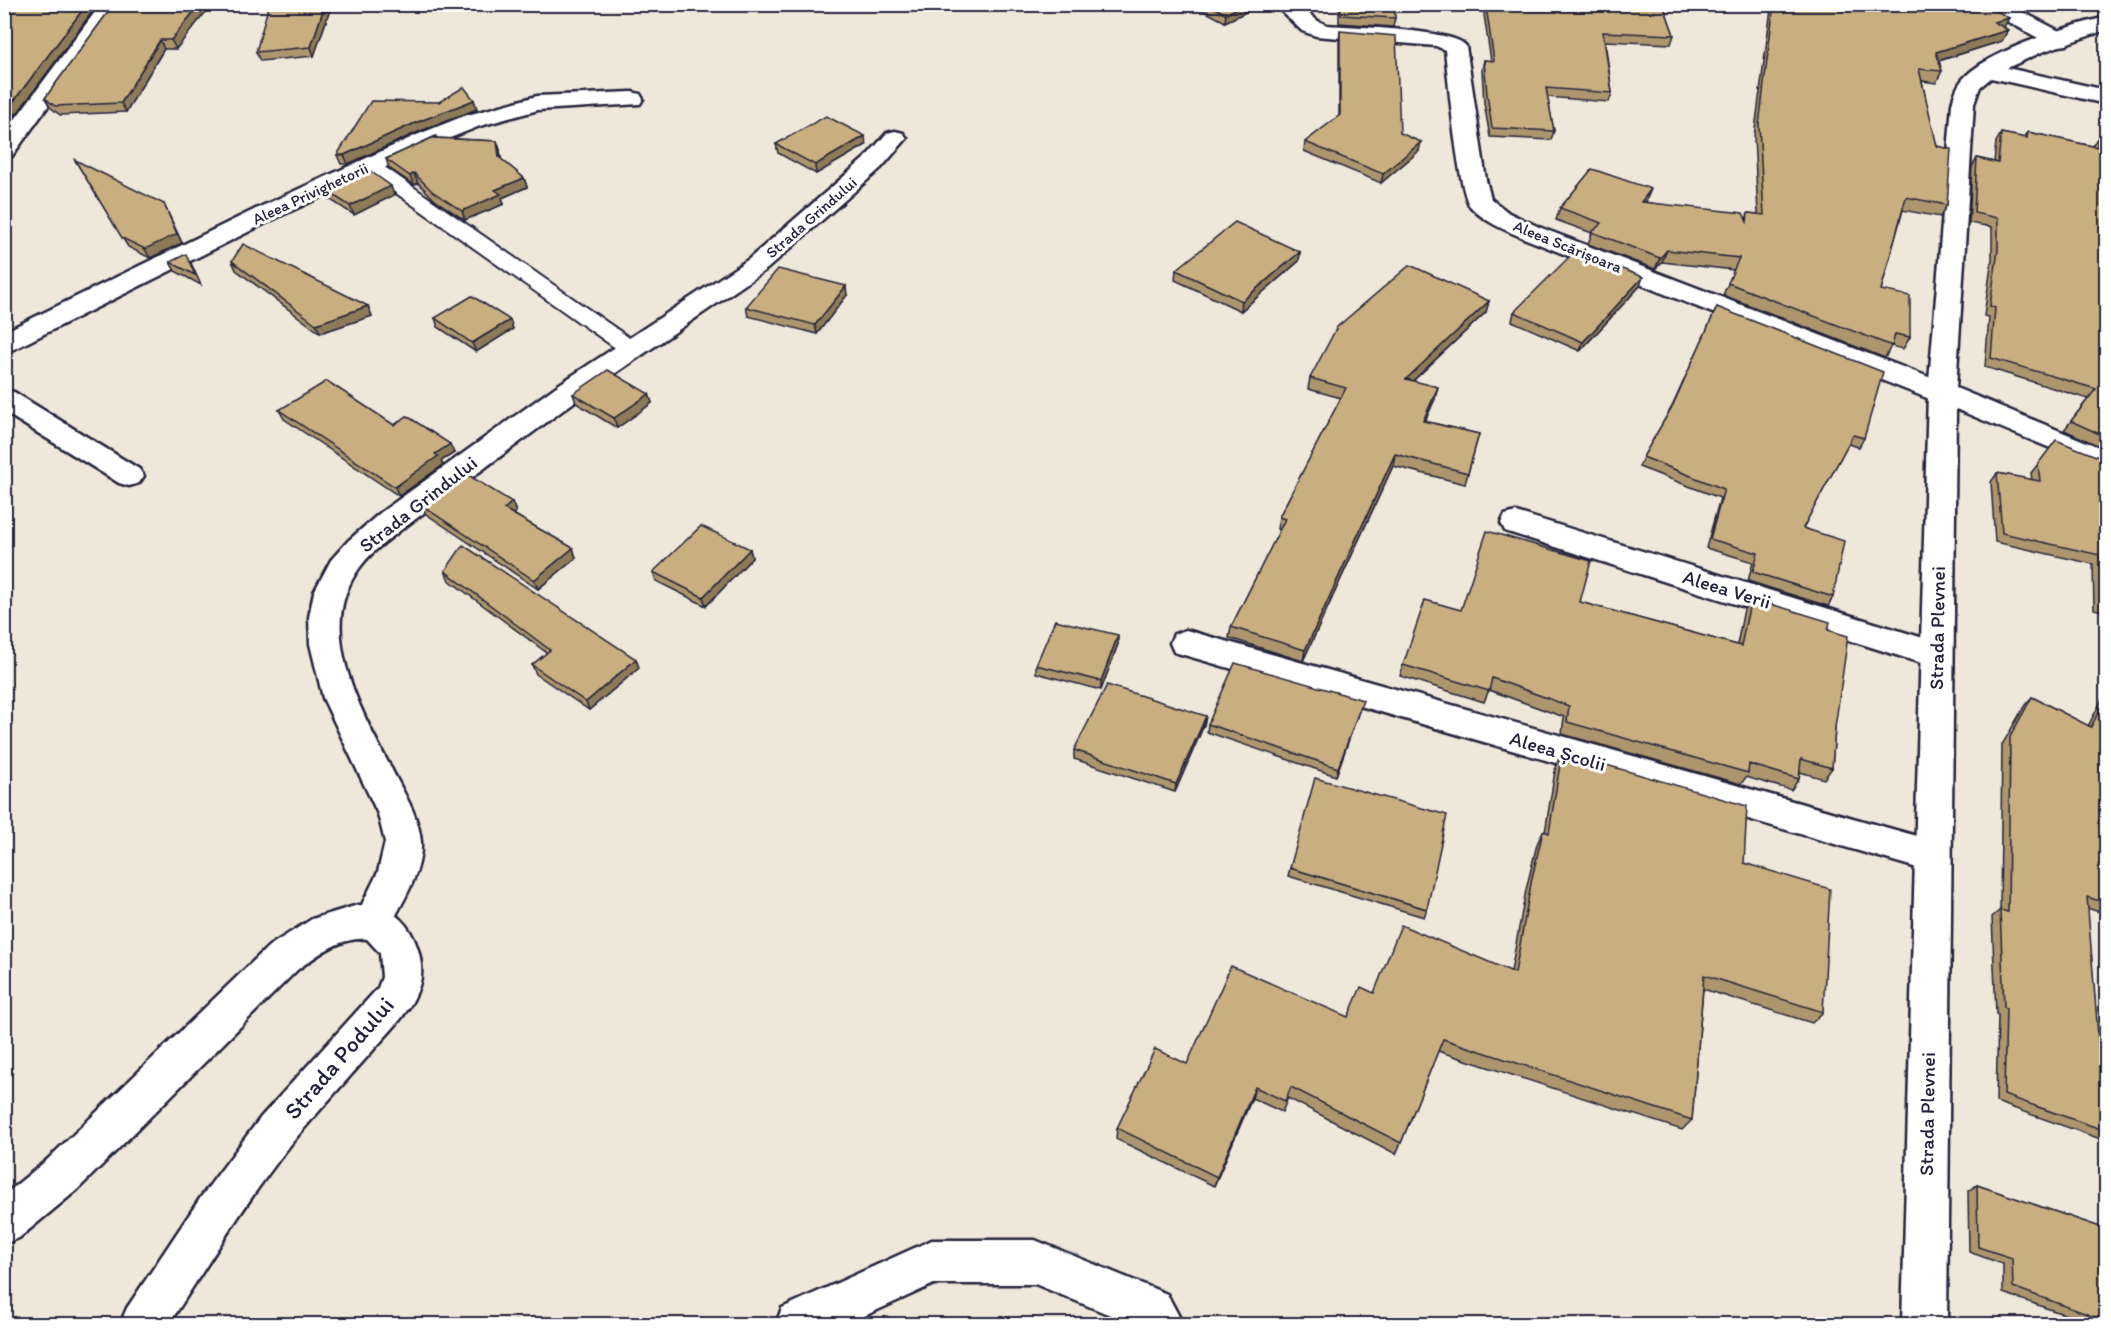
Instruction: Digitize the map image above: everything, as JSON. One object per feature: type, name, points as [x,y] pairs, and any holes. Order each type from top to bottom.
[{"type":"street","points":[[4,151],[112,4]]},
{"type":"street","name":"Aleea Scărișoara","points":[[1284,4],[1310,26],[1324,31],[1439,40],[1455,46],[1474,180],[1480,202],[1500,218],[1530,232],[1942,393]]},
{"type":"street","points":[[1990,4],[2059,40]]},
{"type":"street","name":"Strada Plevnei","points":[[1924,1324],[1942,393],[1963,104],[1972,82],[1986,70],[2106,23]]},
{"type":"street","points":[[1986,70],[2106,97]]},
{"type":"street","name":"Aleea Privighetorii","points":[[4,343],[271,211],[438,134],[506,110],[564,100],[632,99]]},
{"type":"street","name":"Strada Grindului","points":[[372,923],[396,873],[403,844],[397,817],[349,721],[330,670],[326,648],[326,602],[340,570],[362,543],[391,521],[630,349],[758,264],[873,163],[895,138]]},
{"type":"street","points":[[1942,393],[2106,461]]},
{"type":"street","points":[[4,399],[129,476]]},
{"type":"street","name":"Aleea Verii","points":[[1516,523],[1937,655]]},
{"type":"street","name":"Aleea Școlii","points":[[1186,643],[1932,856]]},
{"type":"street","points":[[4,1223],[62,1175],[283,958],[309,939],[340,923],[372,923]]},
{"type":"street","name":"Strada Podului","points":[[143,1324],[239,1179],[297,1105],[383,1012],[400,987],[401,955],[391,933],[372,923]]},
{"type":"street","points":[[798,1324],[932,1262],[1035,1262],[1151,1310],[1160,1324]]},
{"type":"lane","points":[[369,165],[630,349]]},
{"type":"building","points":[[4,4],[87,4],[10,106],[4,105]]},
{"type":"building","points":[[114,4],[200,4],[171,40],[160,40],[121,103],[55,106],[45,98]]},
{"type":"building","points":[[269,4],[325,4],[311,47],[256,52]]},
{"type":"building","points":[[1208,4],[1245,4],[1226,14]]},
{"type":"building","points":[[1341,4],[1394,4],[1395,18],[1341,15]]},
{"type":"building","points":[[1511,4],[1663,4],[1674,35],[1603,32],[1612,93],[1546,88],[1554,131],[1492,128],[1484,60],[1494,61],[1486,6],[1512,7]]},
{"type":"building","points":[[1774,4],[1985,4],[2009,18],[1994,22],[2008,30],[1936,52],[1942,71],[1919,69],[1937,146],[1951,149],[1947,205],[1906,197],[1881,290],[1910,296],[1910,337],[1895,334],[1892,346],[1728,283],[1739,258],[1667,250],[1660,258],[1592,232],[1602,223],[1560,208],[1592,169],[1651,189],[1641,202],[1743,213],[1747,222],[1748,213],[1764,215],[1759,125]]},
{"type":"building","points":[[1340,31],[1396,36],[1400,133],[1421,142],[1383,174],[1305,142],[1340,115]]},
{"type":"building","points":[[464,87],[474,100],[415,123],[344,155],[337,155],[371,101],[439,102]]},
{"type":"building","points":[[826,116],[865,136],[815,165],[776,144]]},
{"type":"building","points":[[2028,132],[2097,147],[2098,137],[2106,139],[2106,437],[2071,421],[2096,389],[1991,358],[1995,308],[1990,306],[1998,250],[1998,218],[1974,213],[1977,158],[1998,163],[2001,133],[2027,138]]},
{"type":"building","points":[[436,136],[434,138],[497,141],[499,157],[524,178],[495,190],[501,194],[462,211],[432,191],[414,173],[410,176],[386,159]]},
{"type":"building","points":[[75,160],[164,204],[177,234],[145,249],[122,238]]},
{"type":"building","points":[[366,168],[391,186],[350,206],[322,188]]},
{"type":"building","points":[[1235,222],[1300,252],[1242,301],[1176,270]]},
{"type":"building","points":[[243,244],[368,306],[316,324],[232,261]]},
{"type":"building","points":[[1575,251],[1643,277],[1583,342],[1514,312]]},
{"type":"building","points":[[186,254],[195,275],[170,262]]},
{"type":"building","points":[[1410,265],[1489,301],[1406,379],[1438,387],[1423,421],[1479,434],[1468,473],[1395,454],[1305,650],[1231,627],[1285,519],[1279,517],[1346,388],[1310,378],[1337,327]]},
{"type":"building","points":[[778,269],[846,286],[815,325],[746,307]]},
{"type":"building","points":[[472,296],[510,320],[472,343],[435,318]]},
{"type":"building","points":[[1717,307],[1883,372],[1864,438],[1853,435],[1803,528],[1844,541],[1833,597],[1753,572],[1758,553],[1710,539],[1724,489],[1643,457],[1672,407]]},
{"type":"building","points":[[608,370],[649,394],[614,418],[573,394]]},
{"type":"building","points":[[327,381],[394,425],[407,416],[450,444],[435,454],[438,456],[395,487],[279,410]]},
{"type":"building","points":[[2056,440],[2106,460],[2106,601],[2102,600],[2100,555],[2002,533],[1997,473],[2040,481],[2038,464]]},
{"type":"building","points":[[465,473],[512,502],[504,509],[573,548],[534,580],[421,505]]},
{"type":"building","points":[[701,526],[750,549],[703,597],[653,572]]},
{"type":"building","points":[[1487,531],[1591,561],[1580,602],[1741,646],[1751,598],[1830,622],[1828,630],[1848,636],[1835,728],[1832,768],[1801,759],[1799,779],[1749,764],[1748,773],[1567,722],[1569,706],[1492,678],[1489,691],[1403,665],[1425,600],[1461,610]]},
{"type":"building","points":[[463,545],[636,659],[586,702],[532,665],[550,650],[445,571]]},
{"type":"building","points":[[1055,620],[1118,635],[1101,681],[1036,665]]},
{"type":"building","points":[[1235,663],[1363,700],[1338,768],[1208,724]]},
{"type":"building","points":[[1107,685],[1206,716],[1176,784],[1074,750]]},
{"type":"building","points":[[2032,697],[2091,727],[2106,698],[2106,806],[2098,823],[2106,826],[2106,903],[2087,897],[2099,1048],[2106,1051],[2106,1131],[2004,1095],[2006,1008],[2004,1007],[2000,910],[2008,912],[2010,737]]},
{"type":"building","points":[[1562,752],[1747,806],[1744,863],[1830,889],[1823,1012],[1704,975],[1692,1120],[1443,1039],[1401,1143],[1291,1087],[1285,1101],[1255,1087],[1217,1177],[1117,1128],[1155,1049],[1187,1064],[1231,966],[1348,1017],[1361,987],[1374,993],[1401,925],[1515,973],[1543,831],[1549,833]]},
{"type":"building","points":[[1315,778],[1447,815],[1427,909],[1290,868]]},
{"type":"building","points":[[1977,1185],[2106,1229],[2106,1321],[2013,1287],[2012,1258],[1978,1247]]}]
